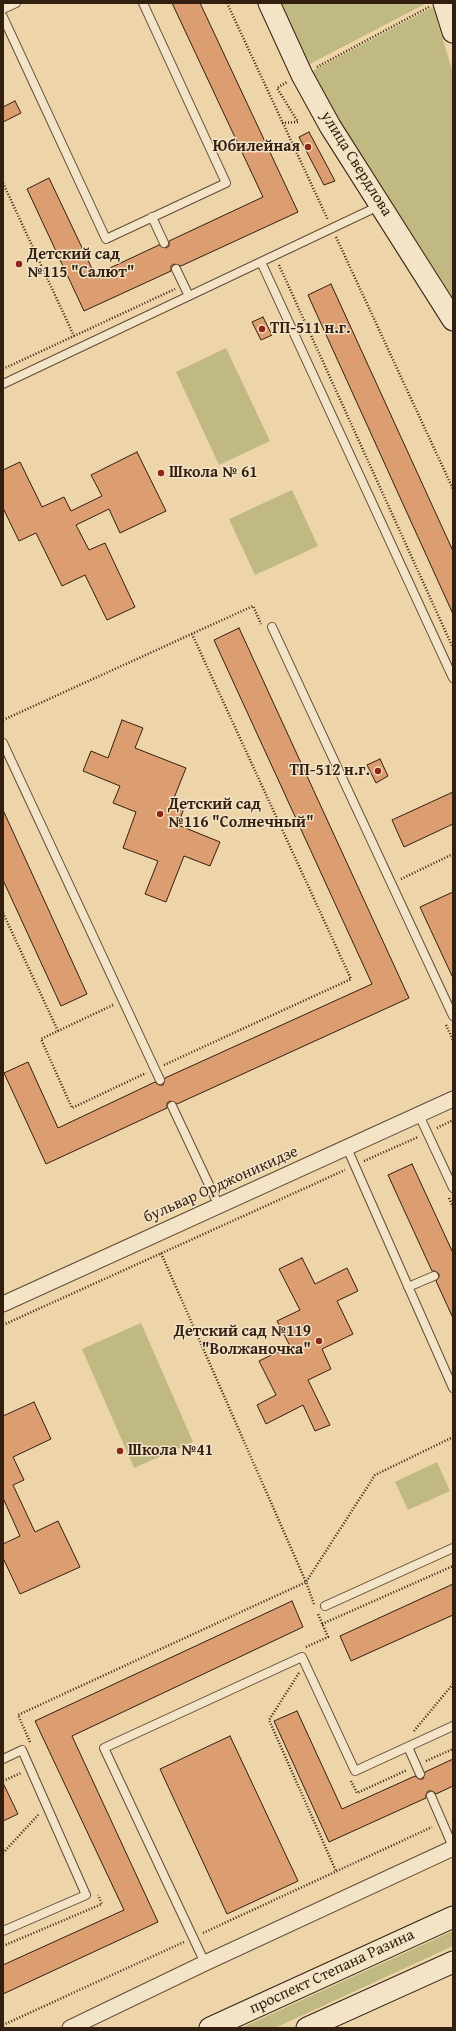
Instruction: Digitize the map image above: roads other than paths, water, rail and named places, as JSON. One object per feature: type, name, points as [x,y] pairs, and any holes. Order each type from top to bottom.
[{"type":"main road","name":"улица Свердлова","points":[[269,3],[302,75],[330,126],[382,205],[453,320]]},
{"type":"main road","points":[[444,3],[453,32]]},
{"type":"main road","name":"проспект Степана Разина","points":[[210,2028],[453,1917]]},
{"type":"main road","points":[[307,2028],[453,1962]]},
{"type":"street","name":"бульвар Орджоникидзе","points":[[3,1304],[453,1100]]},
{"type":"street","points":[[70,2028],[453,1847]]},
{"type":"lane","points":[[3,9],[16,3]]},
{"type":"lane","points":[[3,17],[106,239],[226,183],[143,3]]},
{"type":"lane","points":[[3,384],[382,205]]},
{"type":"lane","points":[[152,217],[164,243]]},
{"type":"lane","points":[[260,262],[453,678]]},
{"type":"lane","points":[[176,269],[189,296]]},
{"type":"lane","points":[[272,626],[453,1016]]},
{"type":"lane","points":[[3,743],[160,1080]]},
{"type":"lane","points":[[172,1106],[219,1206]]},
{"type":"lane","points":[[419,1115],[453,1188]]},
{"type":"lane","points":[[347,1148],[453,1388]]},
{"type":"lane","points":[[408,1287],[434,1276]]},
{"type":"lane","points":[[325,1606],[453,1548]]},
{"type":"lane","points":[[205,1963],[104,1748],[302,1657],[356,1771],[453,1726]]},
{"type":"lane","points":[[408,1747],[420,1774]]},
{"type":"lane","points":[[3,1759],[22,1750],[86,1895],[3,1931]]},
{"type":"lane","points":[[431,1796],[453,1847]]},
{"type":"place","name":"Юбилейная","points":[[308,147]]},
{"type":"place","name":"Детский сад №115 \"Салют\"","points":[[19,264]]},
{"type":"place","name":"ТП-511 н.г.","points":[[262,329]]},
{"type":"place","name":"Школа № 61","points":[[161,473]]},
{"type":"place","name":"ТП-512 н.г.","points":[[378,771]]},
{"type":"place","name":"Детский сад №116 \"Солнечный\"","points":[[160,814]]},
{"type":"place","name":"Детский сад №119 \"Волжаночка\"","points":[[319,1341]]},
{"type":"place","name":"Школа №41","points":[[120,1451]]}]
